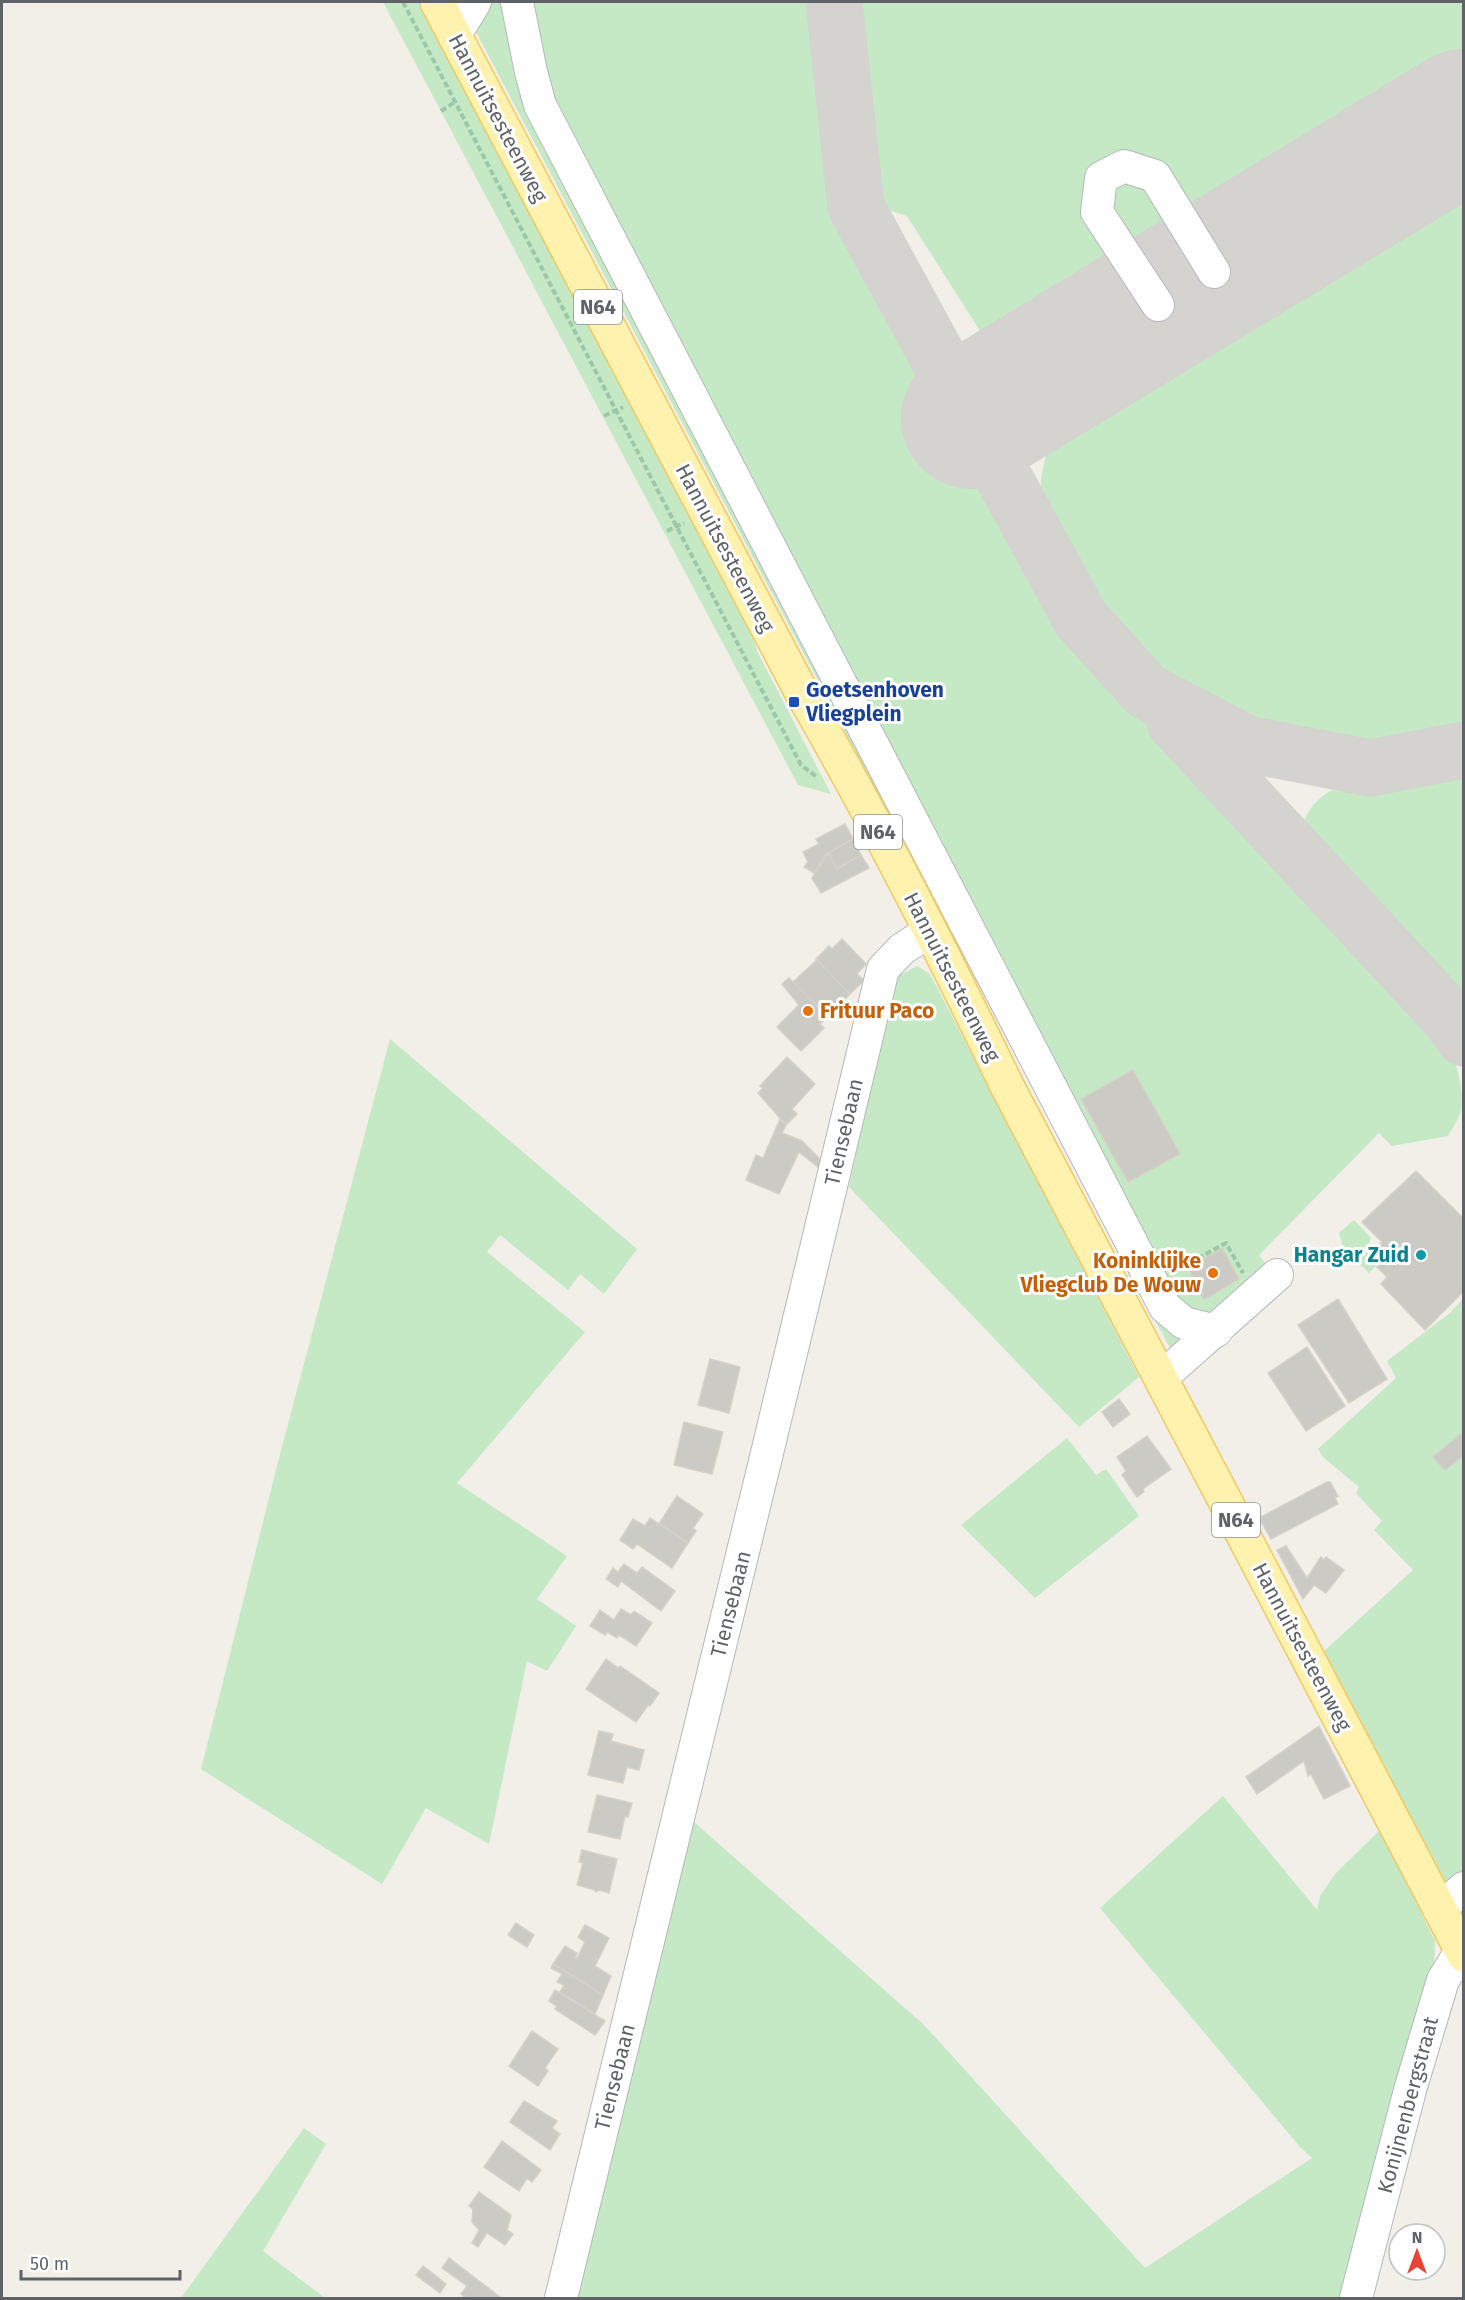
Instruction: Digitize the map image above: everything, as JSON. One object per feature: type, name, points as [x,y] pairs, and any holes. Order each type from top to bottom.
[{"type":"main road","name":"Hannuitsesteenweg","points":[[437,2],[802,693],[840,759],[930,931],[1007,1086],[1462,1953]]},
{"type":"street","points":[[455,35],[476,2]]},
{"type":"street","points":[[517,2],[540,105],[1152,1282],[1166,1307],[1184,1323],[1216,1331]]},
{"type":"street","points":[[1158,305],[1097,212],[1101,178],[1124,166],[1155,176],[1214,272]]},
{"type":"street","name":"Tiensebaan","points":[[561,2298],[883,969],[902,949],[930,931]]},
{"type":"street","points":[[1161,1378],[1266,1285]]},
{"type":"street","points":[[1439,1909],[1464,1888]]},
{"type":"street","name":"Konijnenbergstraat","points":[[1356,2298],[1410,2090],[1443,1980],[1462,1953]]},
{"type":"path","name":"Hannuitsesteenweg","points":[[403,2],[801,765],[825,782]]},
{"type":"path","points":[[1152,1282],[1226,1243],[1266,1285]]},
{"type":"green space","points":[[383,2],[423,2],[748,620],[757,651],[831,794],[798,785]]},
{"type":"green space","points":[[492,2],[513,2],[527,75],[1193,1337],[1173,1354],[474,28]]},
{"type":"green space","points":[[523,2],[819,2],[841,196],[857,253],[872,286],[1078,629],[1167,738],[1436,1022],[1442,1032],[1456,1065],[1462,1099],[1461,1111],[1448,1136],[1392,1146],[1379,1133],[1259,1255],[1269,1269],[1223,1307],[1206,1316],[1178,1311],[545,101]]},
{"type":"green space","points":[[846,2],[1463,2],[1463,58],[1033,319],[1014,328],[980,331],[907,216],[869,204]]},
{"type":"green space","points":[[1463,177],[1463,738],[1393,752],[1363,752],[1303,739],[1264,727],[1189,691],[1155,670],[1122,641],[1096,605],[1048,525],[1041,497],[1041,482],[1047,453],[1053,439],[1070,416],[1096,398]]},
{"type":"green space","points":[[1464,765],[1463,1015],[1312,856],[1304,837],[1303,828],[1308,812],[1330,791]]},
{"type":"green space","points":[[917,966],[930,974],[1139,1377],[1079,1427],[849,1187],[895,978]]},
{"type":"green space","points":[[390,1039],[637,1249],[604,1294],[580,1274],[568,1290],[500,1235],[487,1252],[585,1332],[457,1483],[567,1556],[537,1599],[576,1626],[547,1671],[527,1661],[489,1844],[426,1808],[382,1884],[201,1769],[279,1458]]},
{"type":"green space","points":[[1354,1220],[1371,1238],[1368,1245],[1381,1261],[1369,1273],[1343,1247],[1339,1233]]},
{"type":"green space","points":[[1463,1299],[1464,1877],[1446,1882],[1323,1652],[1413,1570],[1374,1530],[1382,1521],[1356,1493],[1359,1487],[1324,1458],[1318,1449],[1396,1378],[1387,1361],[1450,1313]]},
{"type":"green space","points":[[1067,1438],[1096,1475],[1106,1469],[1139,1516],[1035,1598],[961,1525]]},
{"type":"green space","points":[[1223,1796],[1317,1910],[1320,1896],[1336,1873],[1380,1830],[1435,1941],[1434,1969],[1344,2298],[577,2298],[694,1822],[924,2025],[1145,2268],[1312,2158],[1300,2147],[1100,1908]]},
{"type":"green space","points":[[304,2128],[326,2144],[263,2251],[325,2298],[181,2298]]},
{"type":"building","points":[[845,824],[853,839],[826,854],[814,873],[804,867],[808,862],[803,852],[819,844],[816,839]]},
{"type":"building","points":[[853,839],[861,855],[837,869],[828,853]]},
{"type":"building","points":[[828,853],[837,869],[861,855],[869,868],[821,893],[812,878]]},
{"type":"building","points":[[842,939],[866,964],[857,974],[864,980],[850,994],[816,959],[829,946],[832,949]]},
{"type":"building","points":[[817,960],[850,994],[828,1017],[793,982]]},
{"type":"building","name":"Frituur Paco","points":[[789,978],[828,1017],[820,1024],[824,1028],[801,1051],[777,1027],[799,1005],[782,984]]},
{"type":"building","points":[[787,1057],[815,1084],[792,1109],[797,1114],[786,1125],[758,1093],[763,1088],[760,1086]]},
{"type":"building","points":[[1133,1070],[1180,1154],[1128,1182],[1081,1099]]},
{"type":"building","points":[[780,1119],[786,1125],[782,1133],[802,1141],[821,1160],[819,1168],[799,1152],[779,1194],[746,1180],[756,1155],[763,1158]]},
{"type":"building","name":"Hangar Zuid","points":[[1416,1171],[1464,1219],[1464,1291],[1425,1330],[1381,1284],[1387,1277],[1377,1267],[1384,1260],[1374,1249],[1382,1242],[1362,1222]]},
{"type":"building","name":"Koninklijke Vliegclub De Wouw","points":[[1222,1248],[1239,1279],[1204,1300],[1188,1267]]},
{"type":"building","points":[[1338,1299],[1387,1379],[1349,1403],[1298,1325]]},
{"type":"building","points":[[1307,1347],[1345,1406],[1306,1431],[1268,1373]]},
{"type":"building","points":[[710,1359],[740,1367],[729,1413],[698,1405]]},
{"type":"building","points":[[1119,1399],[1130,1414],[1113,1427],[1102,1412]]},
{"type":"building","points":[[684,1422],[723,1432],[712,1474],[674,1465]]},
{"type":"building","points":[[1463,1432],[1464,1455],[1445,1470],[1433,1457]]},
{"type":"building","points":[[1147,1436],[1171,1469],[1143,1489],[1144,1492],[1137,1497],[1122,1475],[1126,1471],[1117,1457]]},
{"type":"building","points":[[1330,1482],[1338,1496],[1335,1498],[1338,1504],[1271,1539],[1259,1518]]},
{"type":"building","points":[[677,1496],[703,1514],[693,1528],[696,1531],[688,1543],[659,1524]]},
{"type":"building","points":[[650,1518],[688,1543],[672,1568],[637,1544],[633,1549],[620,1540],[633,1519],[645,1526]]},
{"type":"building","points":[[1286,1546],[1307,1578],[1321,1557],[1324,1560],[1326,1557],[1344,1570],[1326,1593],[1314,1585],[1303,1599],[1277,1550]]},
{"type":"building","points":[[624,1564],[637,1573],[642,1567],[675,1591],[661,1611],[621,1581],[618,1587],[606,1579],[613,1568],[618,1572]]},
{"type":"building","points":[[621,1609],[631,1615],[634,1611],[652,1623],[636,1646],[619,1635],[617,1638],[607,1632],[605,1635],[590,1626],[600,1610],[614,1620]]},
{"type":"building","points":[[606,1659],[659,1693],[636,1722],[586,1689]]},
{"type":"building","points":[[1319,1726],[1350,1786],[1324,1799],[1311,1774],[1308,1776],[1304,1761],[1257,1794],[1246,1777]]},
{"type":"building","points":[[599,1731],[613,1734],[611,1741],[644,1750],[639,1770],[627,1767],[623,1783],[588,1775]]},
{"type":"building","points":[[597,1795],[632,1803],[628,1817],[625,1816],[620,1839],[588,1832]]},
{"type":"building","points":[[582,1850],[617,1859],[609,1893],[599,1890],[596,1892],[577,1885],[583,1863],[579,1862]]},
{"type":"building","points":[[516,1923],[534,1935],[527,1947],[508,1935]]},
{"type":"building","points":[[585,1925],[609,1938],[595,1966],[611,1976],[603,1995],[553,1964],[565,1946],[577,1953],[575,1957],[577,1958],[585,1942],[578,1937]]},
{"type":"building","points":[[553,1964],[603,1995],[595,2014],[560,1992],[564,1985],[557,1982],[562,1974],[551,1968]]},
{"type":"building","points":[[555,1990],[605,2021],[595,2035],[555,2009],[557,2006],[549,2001]]},
{"type":"building","points":[[532,2031],[558,2049],[545,2068],[548,2071],[538,2086],[509,2066]]},
{"type":"building","points":[[524,2101],[557,2121],[552,2128],[560,2134],[550,2150],[510,2122]]},
{"type":"building","points":[[502,2141],[541,2170],[532,2182],[527,2178],[519,2191],[484,2167]]},
{"type":"building","points":[[479,2192],[511,2215],[507,2230],[513,2234],[505,2245],[487,2233],[478,2247],[472,2243],[479,2230],[472,2222],[473,2209],[469,2206]]},
{"type":"building","points":[[449,2258],[500,2297],[466,2298],[461,2294],[467,2286],[442,2268]]},
{"type":"building","points":[[423,2266],[446,2284],[440,2293],[416,2275]]},
{"type":"taxiway","points":[[834,2],[856,207],[1081,619],[1146,691],[1247,744],[1370,768],[1464,750]]},
{"type":"taxiway","points":[[1175,722],[1450,1018],[1464,1038]]},
{"type":"runway","points":[[972,418],[1464,120]]},
{"type":"place","name":"Goetsenhoven Vliegplein","points":[[794,702]]},
{"type":"place","name":"Frituur Paco","points":[[808,1011]]},
{"type":"place","name":"Hangar Zuid","points":[[1421,1255]]},
{"type":"place","name":"Koninklijke Vliegclub De Wouw","points":[[1213,1273]]}]
